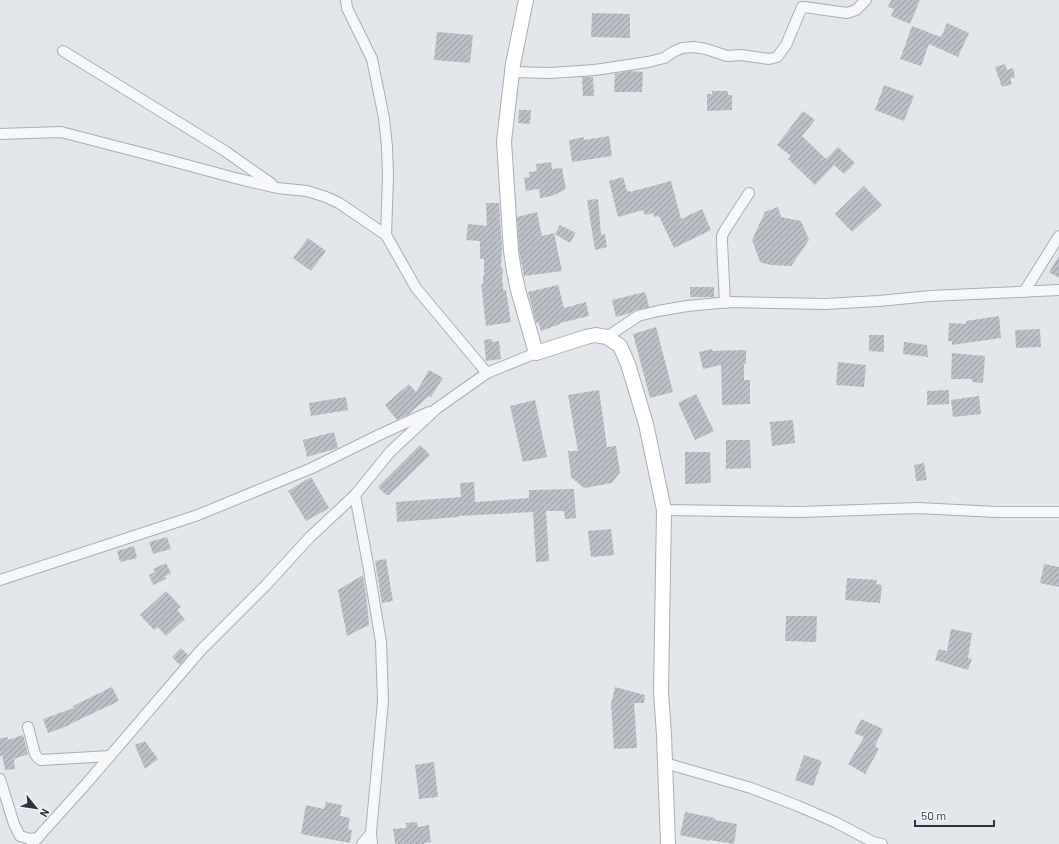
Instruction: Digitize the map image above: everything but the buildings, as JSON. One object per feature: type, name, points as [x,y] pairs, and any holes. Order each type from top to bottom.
[{"type":"street","points":[[346,0],[347,8],[372,59],[384,118],[388,176],[386,235]]},
{"type":"street","points":[[526,0],[512,72],[504,141],[511,252],[518,290],[536,353]]},
{"type":"street","points":[[512,72],[550,73],[595,70],[648,62],[664,58],[682,48],[694,47],[706,49],[727,56],[741,55],[769,60],[777,57],[786,45],[802,7],[847,13],[856,10],[866,0]]},
{"type":"street","points":[[63,51],[225,151],[277,188]]},
{"type":"street","points":[[0,134],[60,132],[235,178],[277,188],[307,191],[339,203],[386,235],[416,288],[487,373]]},
{"type":"street","points":[[725,303],[722,236],[724,230],[749,193]]},
{"type":"street","points":[[1024,292],[1059,236]]},
{"type":"street","points":[[606,337],[638,316],[687,306],[769,302],[825,304],[930,296],[1059,290]]},
{"type":"street","points":[[0,779],[14,824],[20,836],[35,841],[201,650],[266,585],[310,537],[355,494],[390,452],[436,409],[487,373],[536,353],[595,335],[606,337],[620,346],[628,364],[646,424],[664,510],[661,692],[668,844]]},
{"type":"street","points":[[0,580],[198,516],[312,468],[436,409]]},
{"type":"street","points":[[355,494],[381,642],[383,701],[371,833],[372,844]]},
{"type":"street","points":[[664,510],[800,512],[918,508],[997,512],[1059,512]]},
{"type":"street","points":[[28,727],[35,754],[41,760],[110,756]]},
{"type":"street","points":[[665,763],[751,788],[804,808],[873,842],[882,844]]},
{"type":"street","points":[[362,844],[371,833]]}]
